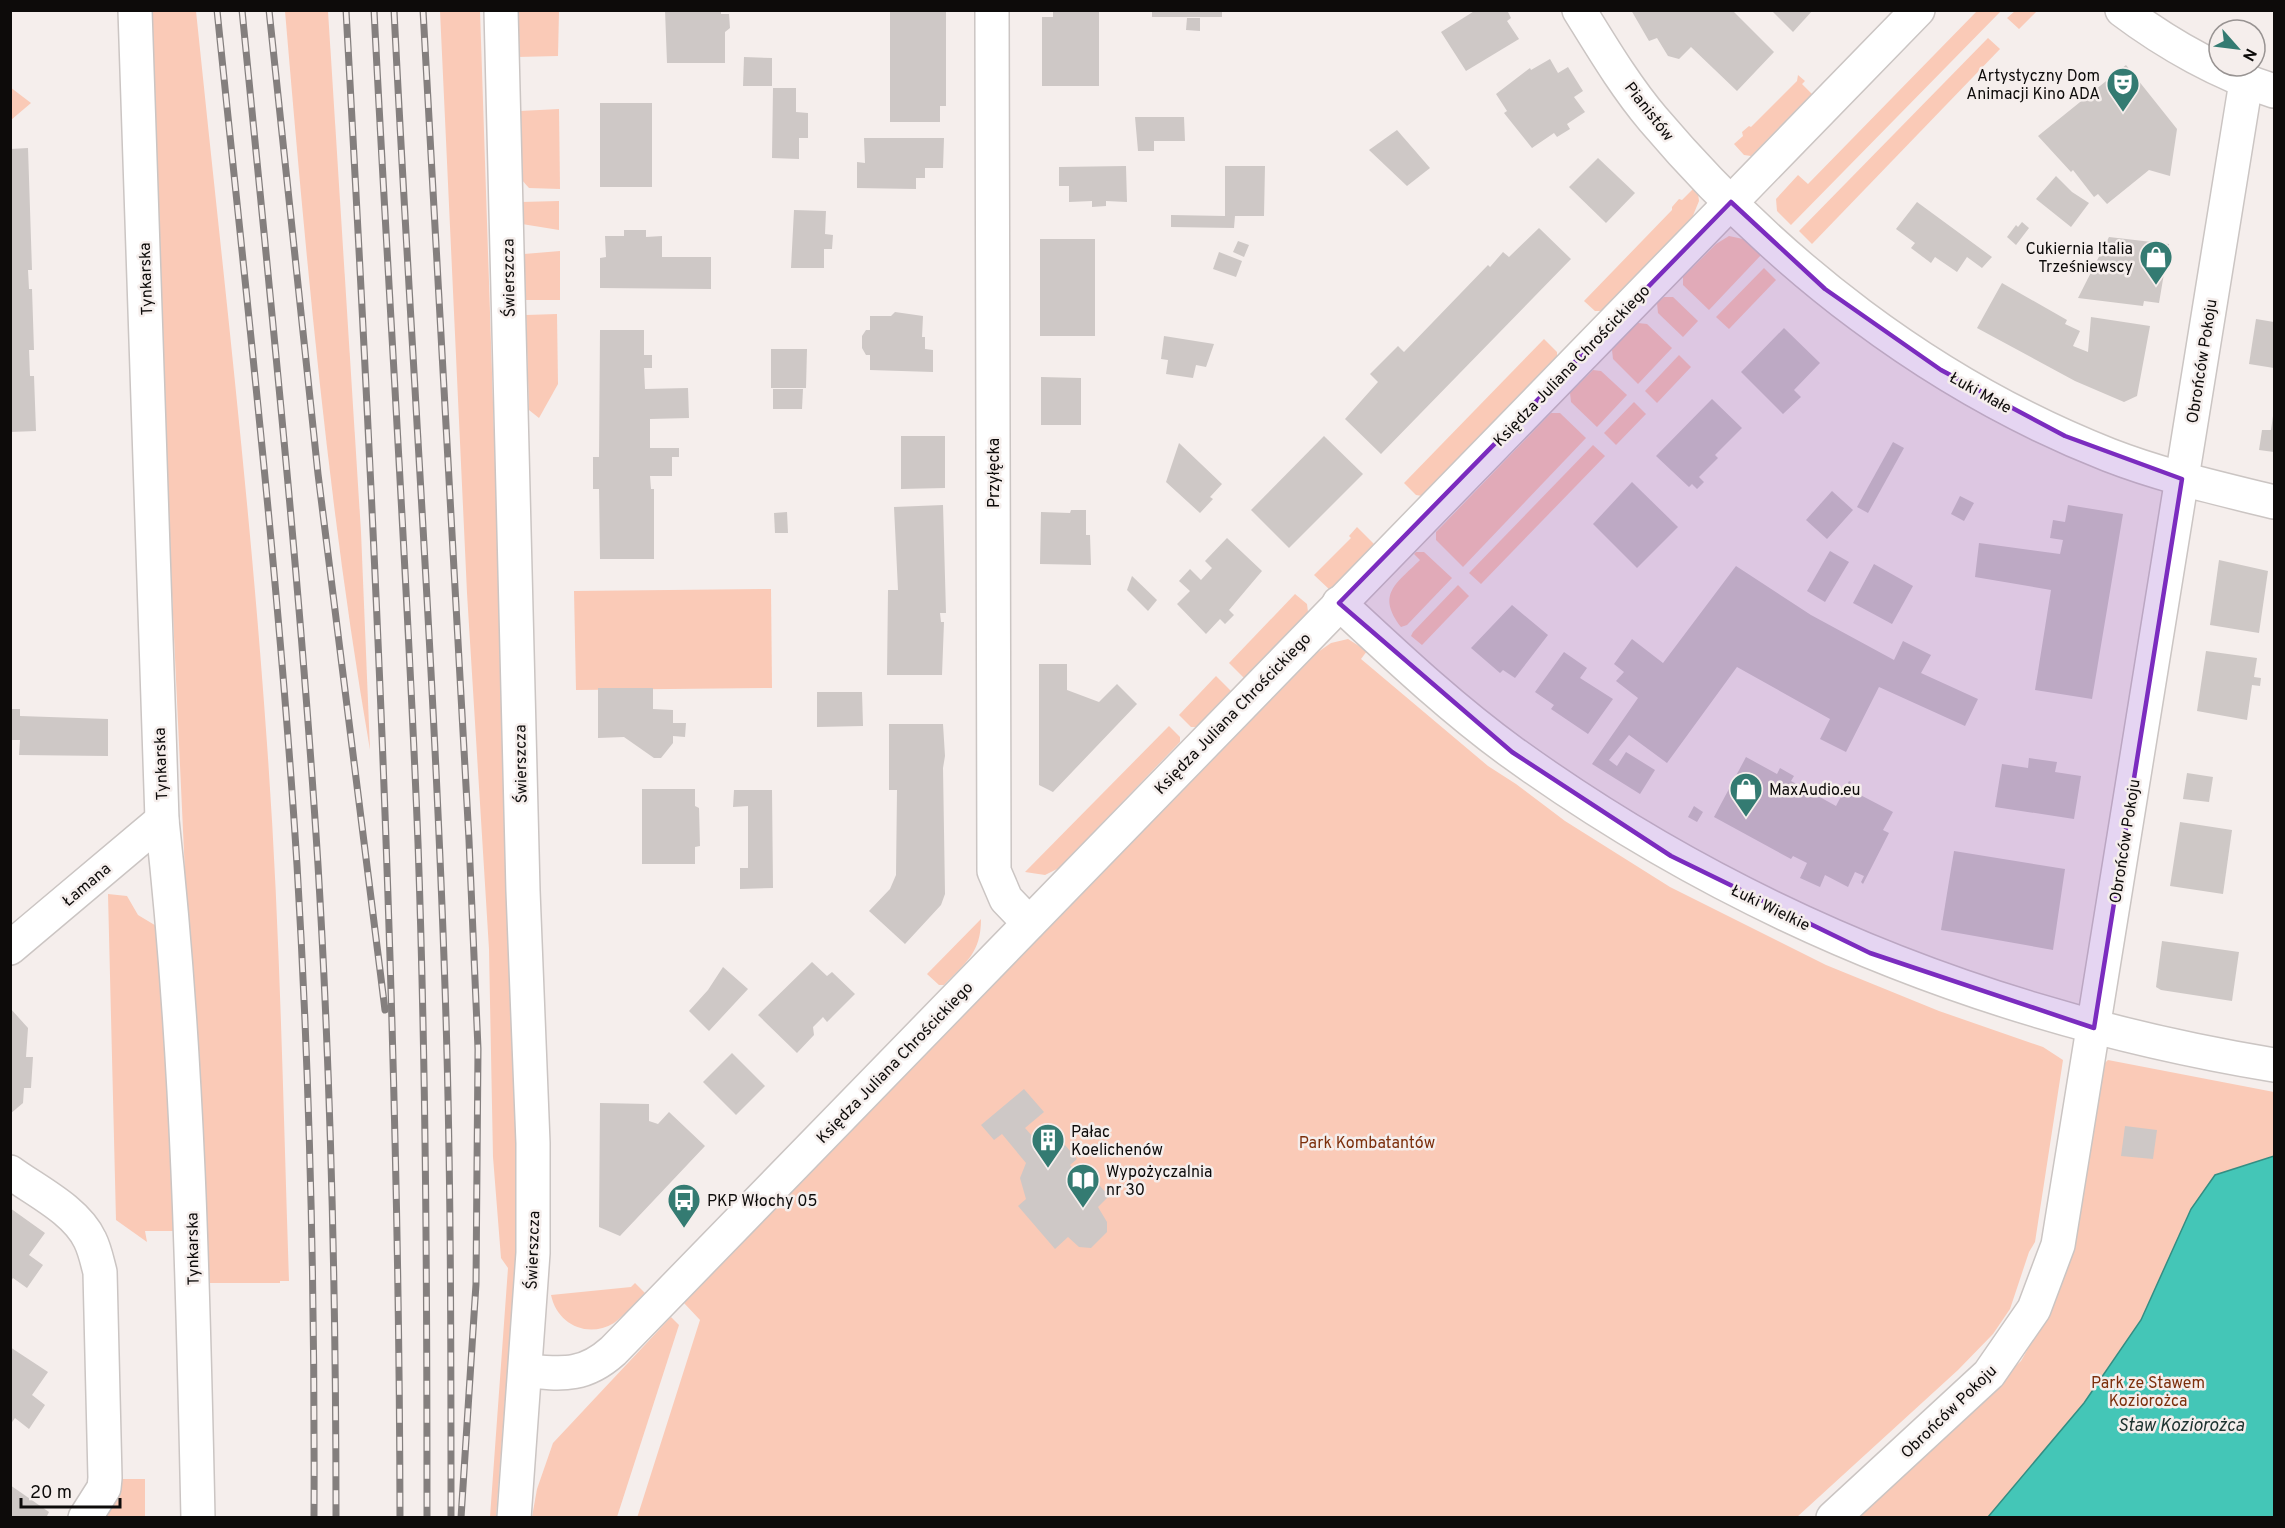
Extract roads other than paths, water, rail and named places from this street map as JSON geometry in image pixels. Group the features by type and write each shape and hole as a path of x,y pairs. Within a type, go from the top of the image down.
{"street":[{"name":"Tynkarska","path":"135,10 162,820 176,943 191,1199 198,1518"},
{"name":"Świerszcza","path":"501,10 523,891 533,1143 533,1253 514,1518"},
{"name":"Przyłęcka","path":"992,10 994,871 1006,899 1029,923"},
{"name":"Pianistów","path":"1579,10 1652,118 1731,202"},
{"name":"Księdza Juliana Chrościckiego","path":"526,1371 571,1373 592,1368 602,1361 1918,10"},
{"path":"2122,10 2157,34 2260,86"},
{"name":"Obrońców Pokoju","path":"1833,1518 1989,1374 2034,1310 2058,1245 2182,479 2260,86"},
{"name":"Łuki Małe","path":"1731,202 1766,237 1825,289 1941,370 2065,436 2109,454 2182,479 2274,502"},
{"name":"Łuki Wielkie","path":"1339,603 1407,666 1512,752 1671,856 1748,897 1920,973 2094,1028 2196,1051 2274,1065"},
{"name":"Łamana","path":"10,948 162,820"},
{"path":"10,1172 68,1213 82,1228 90,1239 100,1272 105,1479 104,1488 85,1518"}],"water":[{"name":"Staw Koziorożca","path":"2274,1156 2274,1517 1988,1517 2084,1403 2141,1320 2191,1209 2215,1175"}],"railway":[{"path":"217,10 271,544 297,865 311,1191 314,1518"},
{"path":"242,10 293,544 318,865 332,1191 336,1518"},
{"path":"269,10 318,474 385,1010"},
{"path":"346,10 375,576 390,952 399,1329 400,1518"},
{"path":"374,10 418,843 426,1180 427,1518"},
{"path":"394,10 435,743 445,987 450,1186 451,1518"},
{"path":"423,10 469,840 478,1049 476,1284 461,1518"}],"place":[{"name":"Artystyczny Dom Animacji Kino ADA","path":"2123,113"},
{"name":"Cukiernia Italia Trześniewscy","path":"2156,286"},
{"name":"MaxAudio.eu","path":"1746,818"},
{"name":"Pałac Koelichenów","path":"1048,1169"},
{"name":"Wypożyczalnia nr 30","path":"1083,1209"},
{"name":"PKP Włochy 05","path":"684,1229"}],"park label":[{"name":"Park Kombatantów","path":"1367,1142"},
{"name":"Park ze Stawem Koziorożca","path":"2148,1391"}]}
